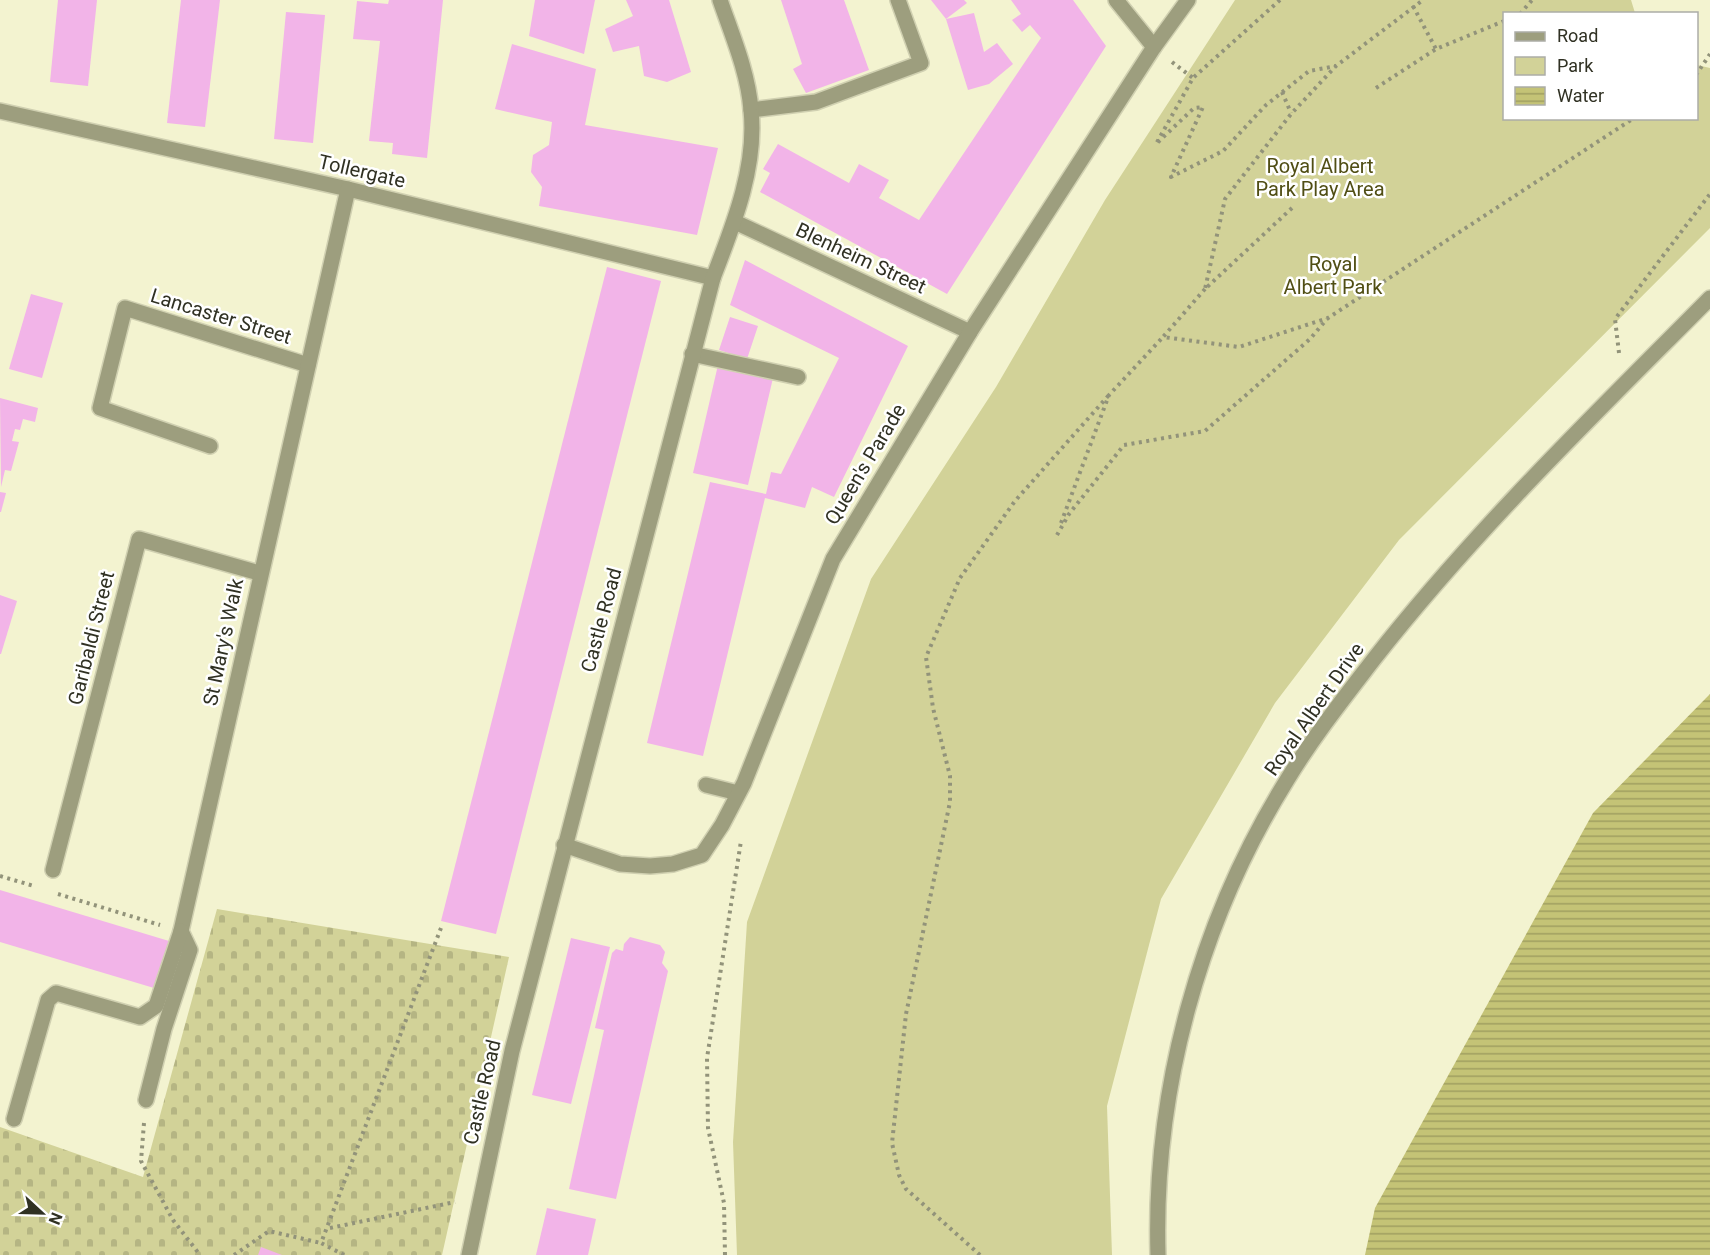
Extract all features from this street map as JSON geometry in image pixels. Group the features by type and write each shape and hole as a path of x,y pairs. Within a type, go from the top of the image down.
{"street":[{"name":"Castle Road","path":"469,1255 512,1051 564,845 692,354 713,278 735,222 751,149 751,110 742,64 720,0"},
{"path":"751,110 816,102 921,63 898,0"},
{"path":"1116,0 1154,47"},
{"name":"Queen's Parade","path":"564,845 620,864 650,866 673,864 702,855 722,825 738,793 833,559 970,332 1154,47 1188,0"},
{"name":"Tollergate","path":"0,111 348,189 713,278"},
{"name":"St Mary's Walk","path":"146,1100 164,1029 190,950 181,931 259,573 348,189"},
{"name":"Blenheim Street","path":"735,222 970,332"},
{"name":"Royal Albert Drive","path":"1158,1254 1167,1101 1189,1003 1210,942 1244,860 1286,780 1338,705 1409,614 1484,527 1710,298"},
{"name":"Lancaster Street","path":"210,446 100,408 125,308 308,365"},
{"path":"692,354 798,377"},
{"name":"Garibaldi Street","path":"53,870 139,539 259,573"},
{"path":"706,785 738,793"},
{"path":"14,1119 48,1000 56,993 140,1017 156,1006 181,931"}],"path":[{"path":"1280,0 1193,78 1156,144 1194,108 1203,107 1170,177 1222,151 1282,92 1309,72 1336,66"},
{"path":"1205,289 1225,199 1291,114 1336,66 1423,0"},
{"path":"1522,12 1532,0"},
{"path":"1413,6 1436,49"},
{"path":"1376,88 1436,49 1503,21"},
{"path":"1698,72 1710,54"},
{"path":"1282,92 1291,114"},
{"path":"1162,337 1239,347 1328,318 1631,120"},
{"path":"1623,386 1615,319 1710,194"},
{"path":"980,1255 906,1189 899,1175 892,1143 906,1014 950,802 950,776 933,708 926,657 960,578 1015,501 1205,289 1292,208"},
{"path":"1109,395 1057,535 1069,514 1124,445 1204,431 1310,339 1328,318"},
{"path":"722,825 742,842 707,1058 708,1128 724,1203 725,1255"},
{"path":"0,876 40,888"},
{"path":"50,891 181,931"},
{"path":"321,1243 329,1228 441,928"},
{"path":"146,1100 141,1161 173,1220 200,1255"},
{"path":"329,1228 481,1197"},
{"path":"234,1255 269,1231 321,1243 344,1255"}],"green space":[{"name":"Royal Albert Park","path":"1235,0 1631,0 1635,12 1503,12 1503,120 1698,120 1698,65 1710,68 1710,228 1399,540 1275,703 1161,899 1107,1106 1112,1255 737,1255 733,1142 747,922 871,579 996,387 1105,200"},
{"path":"217,909 509,957 442,1255 0,1255 0,1127 143,1177"}],"water":[{"path":"1710,694 1710,1255 1365,1255 1375,1208 1593,813"}],"building":[{"path":"58,0 97,0 88,86 50,82"},
{"path":"181,0 220,0 205,127 167,123"},
{"path":"389,0 443,0 427,158 392,154 393,143 369,141 380,41 353,39 357,1 388,4"},
{"path":"535,0 595,0 584,54 529,36"},
{"path":"626,0 669,0 691,72 667,82 644,76 639,46 613,52 605,29 633,16"},
{"path":"781,0 844,0 869,70 806,93 793,69 802,64"},
{"path":"931,0 964,0 967,3 946,19"},
{"path":"1011,0 1073,0 1106,46 947,294 760,192 770,173 763,169 778,144 849,183 859,164 889,180 879,198 919,220 1041,38 1030,25 1022,32 1012,20 1021,14"},
{"path":"286,12 325,15 313,143 274,139"},
{"path":"974,13 984,52 997,43 1013,64 989,84 968,90 946,19"},
{"path":"512,44 596,69 585,125 718,148 697,235 539,206 542,187 531,172 533,155 549,145 552,122 495,109"},
{"path":"745,260 908,346 834,497 812,487 805,508 765,498 703,756 647,743 710,482 766,494 771,472 781,474 839,358 730,305"},
{"path":"607,267 661,281 496,934 441,921"},
{"path":"31,294 63,303 42,378 9,369"},
{"path":"730,317 758,326 747,359 719,350"},
{"path":"718,365 773,378 748,485 693,473"},
{"path":"0,398 38,408 35,422 23,419 20,430 15,429 12,441 19,442 11,471 5,470 1,487"},
{"path":"0,492 6,493 1,512 0,512"},
{"path":"0,595 17,601 1,654 0,654"},
{"path":"0,890 169,941 154,988 0,942"},
{"path":"630,937 660,945 665,952 662,963 668,971 616,1199 569,1189 604,1030 595,1028 612,953 616,949 623,951 624,944"},
{"path":"571,938 610,947 571,1104 532,1095"},
{"path":"547,1208 596,1219 588,1255 536,1255"},
{"path":"261,1247 282,1255 258,1255"}],"park label":[{"name":"Royal Albert Park Play Area","path":"1320,178"}]}
